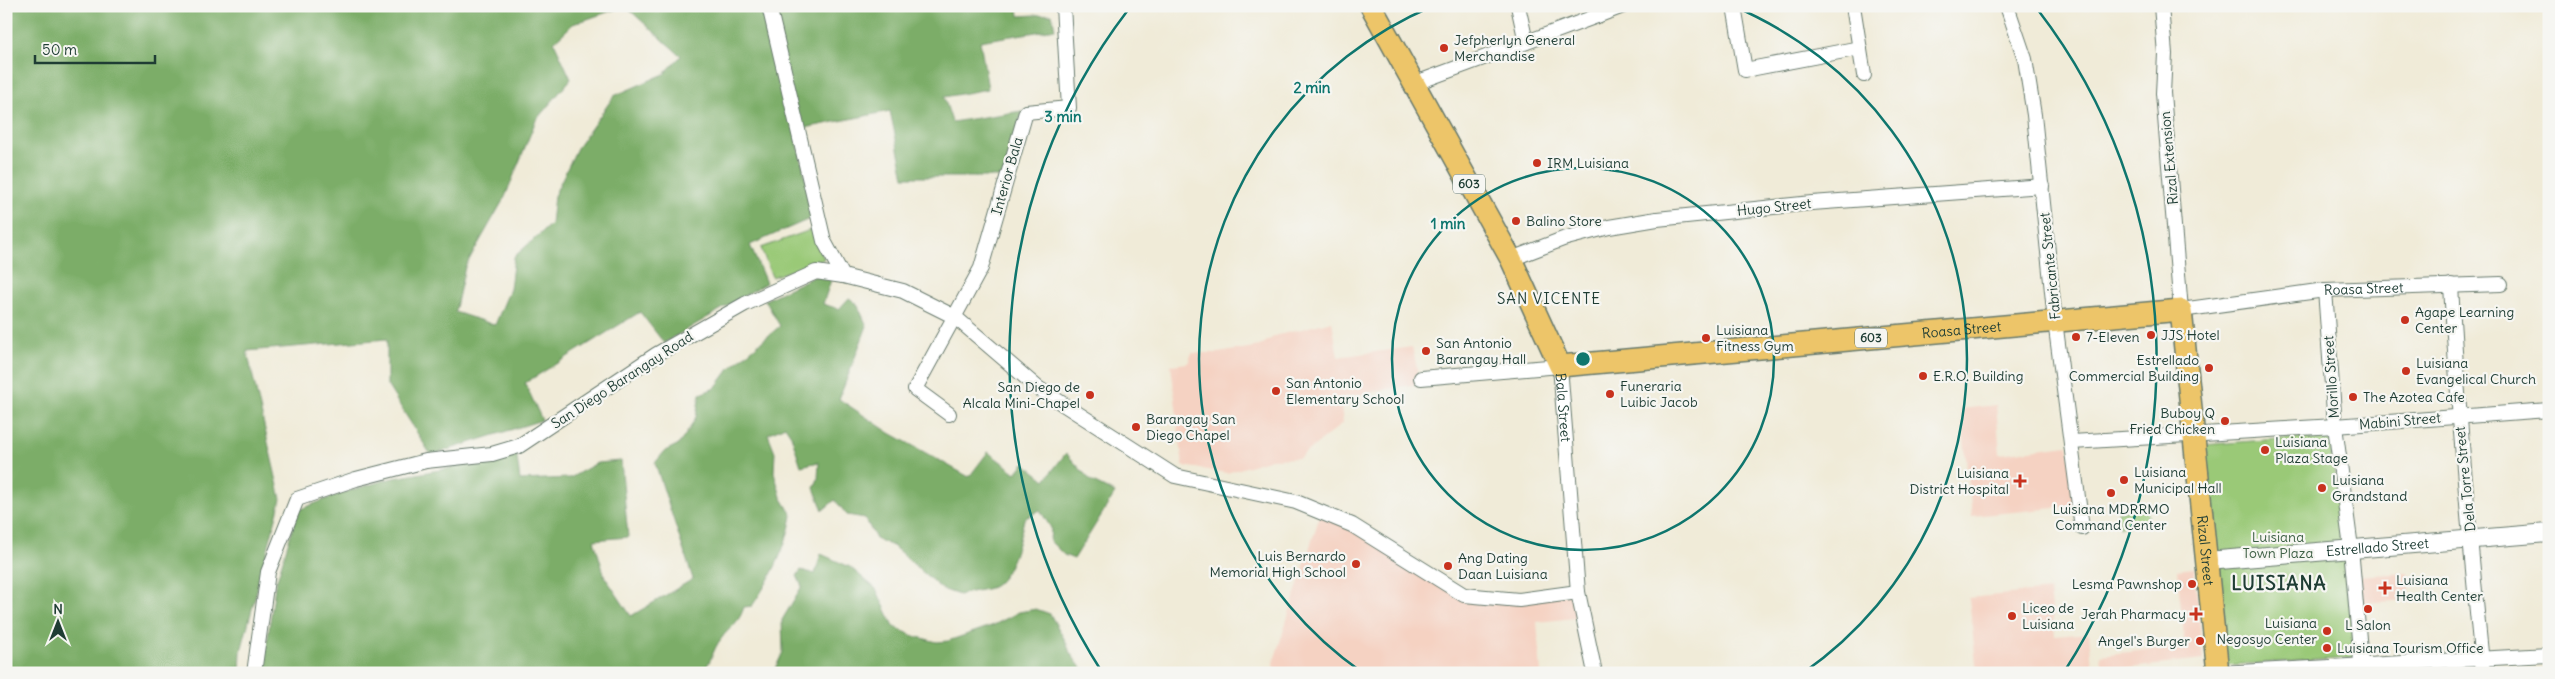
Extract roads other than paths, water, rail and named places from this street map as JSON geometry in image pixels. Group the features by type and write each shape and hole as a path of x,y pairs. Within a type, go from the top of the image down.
{"main road":[{"name":"Bala Street","path":"1371,6 1511,259 1560,366"},
{"name":"Roasa Street","path":"1560,366 2181,310"},
{"name":"Rizal Street","path":"2181,310 2192,434 2219,673"}],"street":[{"path":"769,6 824,242 843,276"},
{"name":"Interior Bala","path":"955,317 982,268 1026,112 1069,108 1063,6"},
{"path":"1518,6 1526,42"},
{"path":"1413,84 1526,42 1597,11 1623,6"},
{"path":"1734,6 1745,70 1860,48"},
{"path":"1853,6 1864,76"},
{"name":"Fabricante Street","path":"2008,6 2025,59 2034,115 2055,321 2082,528"},
{"name":"Rizal Extension","path":"2161,6 2165,54 2162,93 2181,310"},
{"name":"Hugo Street","path":"1511,259 1572,236 1608,227 1657,220 1812,203 2042,186"},
{"name":"San Diego Barangay Road","path":"254,673 268,572 297,498 356,479 426,462 492,454 519,446 657,354 745,304 816,272 843,276 903,291 955,317 1038,388 1175,476 1296,502 1344,521 1464,595 1519,600 1578,592"},
{"name":"Roasa Street","path":"2181,310 2325,290 2501,284"},
{"name":"Dela Torre Street","path":"2451,285 2458,416 2472,537 2482,666"},
{"name":"Morillo Street","path":"2325,290 2335,426 2351,548 2362,668"},
{"path":"949,414 914,389 955,317"},
{"name":"Roasa Street","path":"1421,378 1560,366"},
{"name":"Bala Street","path":"1560,366 1578,592 1594,673"},
{"name":"Mabini Street","path":"2072,442 2335,426 2549,410"},
{"name":"Estrellado Street","path":"2207,561 2472,537 2549,532"},
{"path":"2219,673 2482,666 2549,655"}],"place":[{"name":"Jefpherlyn General Merchandise","path":"1444,48"},
{"name":"IRM Luisiana","path":"1537,163"},
{"name":"Balino Store","path":"1516,221"},
{"name":"Agape Learning Center","path":"2405,320"},
{"name":"JJS Hotel","path":"2151,335"},
{"name":"7-Eleven","path":"2076,337"},
{"name":"Luisiana Fitness Gym","path":"1706,338"},
{"name":"San Antonio Barangay Hall","path":"1426,351"},
{"name":"Estrellado Commercial Building","path":"2209,368"},
{"name":"Luisiana Evangelical Church","path":"2406,371"},
{"name":"E.R.O. Building","path":"1923,376"},
{"name":"San Antonio Elementary School","path":"1276,391"},
{"name":"Funeraria Luibic Jacob","path":"1610,394"},
{"name":"San Diego de Alcala Mini-Chapel","path":"1090,395"},
{"name":"The Azotea Cafe","path":"2353,397"},
{"name":"Buboy Q Fried Chicken","path":"2225,421"},
{"name":"Barangay San Diego Chapel","path":"1136,427"},
{"name":"Luisiana Plaza Stage","path":"2265,450"},
{"name":"Luisiana Municipal Hall","path":"2124,480"},
{"name":"Luisiana District Hospital","path":"2020,481"},
{"name":"Luisiana Grandstand","path":"2322,488"},
{"name":"Luisiana MDRRMO Command Center","path":"2111,493"},
{"name":"Luis Bernardo Memorial High School","path":"1356,564"},
{"name":"Ang Dating Daan Luisiana","path":"1448,566"},
{"name":"Lesma Pawnshop","path":"2192,584"},
{"name":"Luisiana Health Center","path":"2385,588"},
{"name":"L Salon","path":"2368,609"},
{"name":"Jerah Pharmacy","path":"2196,614"},
{"name":"Liceo de Luisiana","path":"2012,616"},
{"name":"Luisiana Negosyo Center","path":"2327,631"},
{"name":"Angel's Burger","path":"2200,641"},
{"name":"Luisiana Tourism Office","path":"2327,648"}],"district":[{"name":"SAN VICENTE","path":"1549,299"},
{"name":"LUISIANA","path":"2279,583"}],"park label":[{"name":"Luisiana Town Plaza","path":"2278,546"}]}
